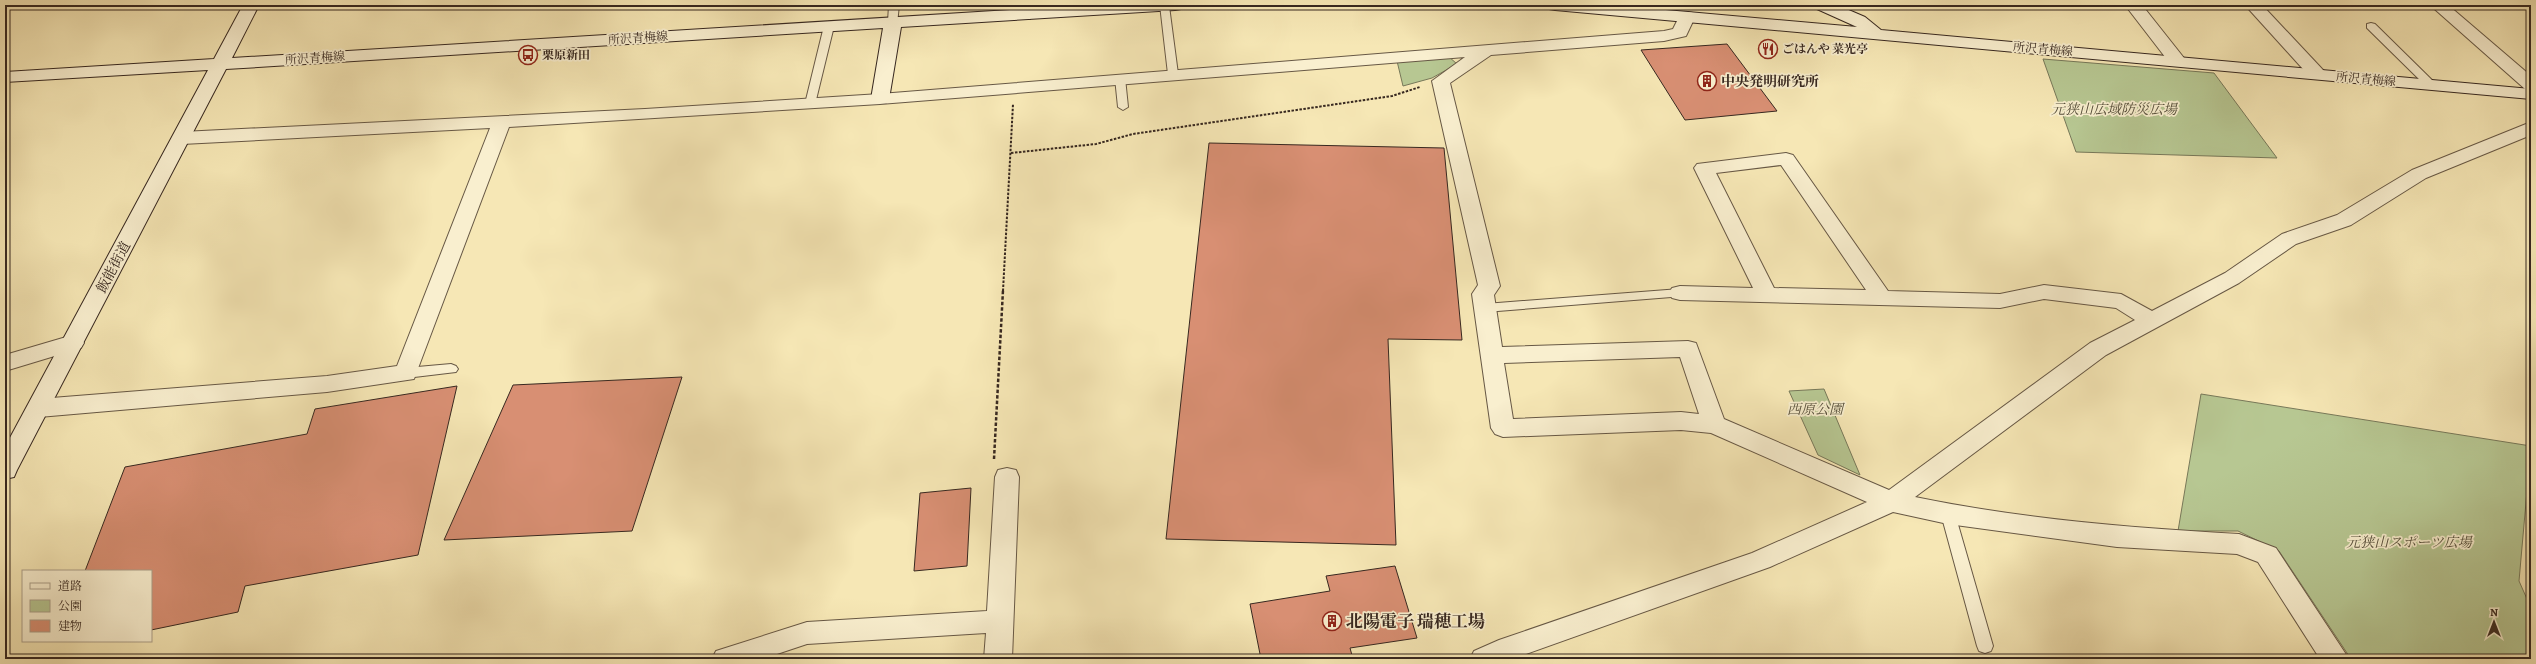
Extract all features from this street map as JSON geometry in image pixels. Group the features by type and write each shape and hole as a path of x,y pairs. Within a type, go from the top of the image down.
{"street":[{"name":"飯能街道","path":"5,470 182,138 251,5"},
{"name":"所沢青梅線","path":"5,77 893,22 1023,10 1170,5"},
{"name":"所沢青梅線","path":"1557,5 2531,94"},
{"path":"1823,5 1859,21 1876,34"},
{"path":"2133,5 2178,62"},
{"path":"2253,5 2318,75"},
{"path":"2438,5 2531,85"},
{"path":"182,138 810,104 1120,78 1664,36 1680,32 1687,17"},
{"path":"880,99 893,22"},
{"path":"1487,49 1441,81 1489,286 1484,294 1503,428 1681,421 1714,425 1891,502 1948,514 2117,537 2239,544 2267,555 2335,659"},
{"path":"39,408 327,384 406,373 502,121"},
{"path":"1484,659 1509,648 1761,560 1891,502 2098,349 2232,278 2289,239 2344,220 2419,174 2531,128"},
{"path":"1767,296 1704,168 1786,159 1882,298"},
{"path":"1680,293 2000,301 2044,292 2121,302 2151,320"},
{"path":"5,363 73,342"},
{"path":"1492,355 1688,349 1714,425"},
{"path":"998,659 1001,621 1000,470"},
{"path":"726,659 807,633 1001,621"}],"lane":[{"path":"893,22 894,5"},
{"path":"1170,5 1173,74"},
{"path":"810,104 829,26"},
{"path":"2371,26 2431,85"},
{"path":"1120,78 1123,107"},
{"path":"1486,308 1680,293"},
{"path":"406,373 451,369"},
{"path":"1948,514 1985,646"}],"path":[{"path":"1011,153 1096,144 1133,134 1392,96 1441,81"},
{"path":"1000,470 1014,88"}],"green space":[{"path":"1448,56 1457,64 1432,78 1403,86 1397,61"},
{"name":"元狭山広域防災広場","path":"2043,59 2214,73 2277,158 2076,152"},
{"name":"西原公園","path":"1824,389 1860,475 1818,455 1789,391"},
{"name":"元狭山スポーツ広場","path":"2201,394 2531,446 2519,581 2531,608 2531,659 2351,659 2279,551 2238,531 2178,531"}],"building":[{"name":"中央発明研究所","path":"1727,44 1777,111 1685,120 1641,50"},
{"path":"1209,143 1444,148 1462,340 1388,339 1396,545 1166,539"},
{"path":"682,377 632,531 444,540 513,385"},
{"path":"457,386 418,555 245,586 238,612 152,630 152,570 85,570 125,467 307,434 315,409"},
{"path":"971,488 967,566 914,571 920,493"},
{"name":"北陽電子 瑞穂工場","path":"1395,566 1417,638 1350,648 1353,659 1261,659 1250,604 1330,591 1326,576"}],"place":[{"name":"ごはんや 菜光亭","path":"1768,49"},
{"name":"栗原新田","path":"528,55"},
{"name":"中央発明研究所","path":"1707,81"},
{"name":"北陽電子 瑞穂工場","path":"1332,621"}]}
